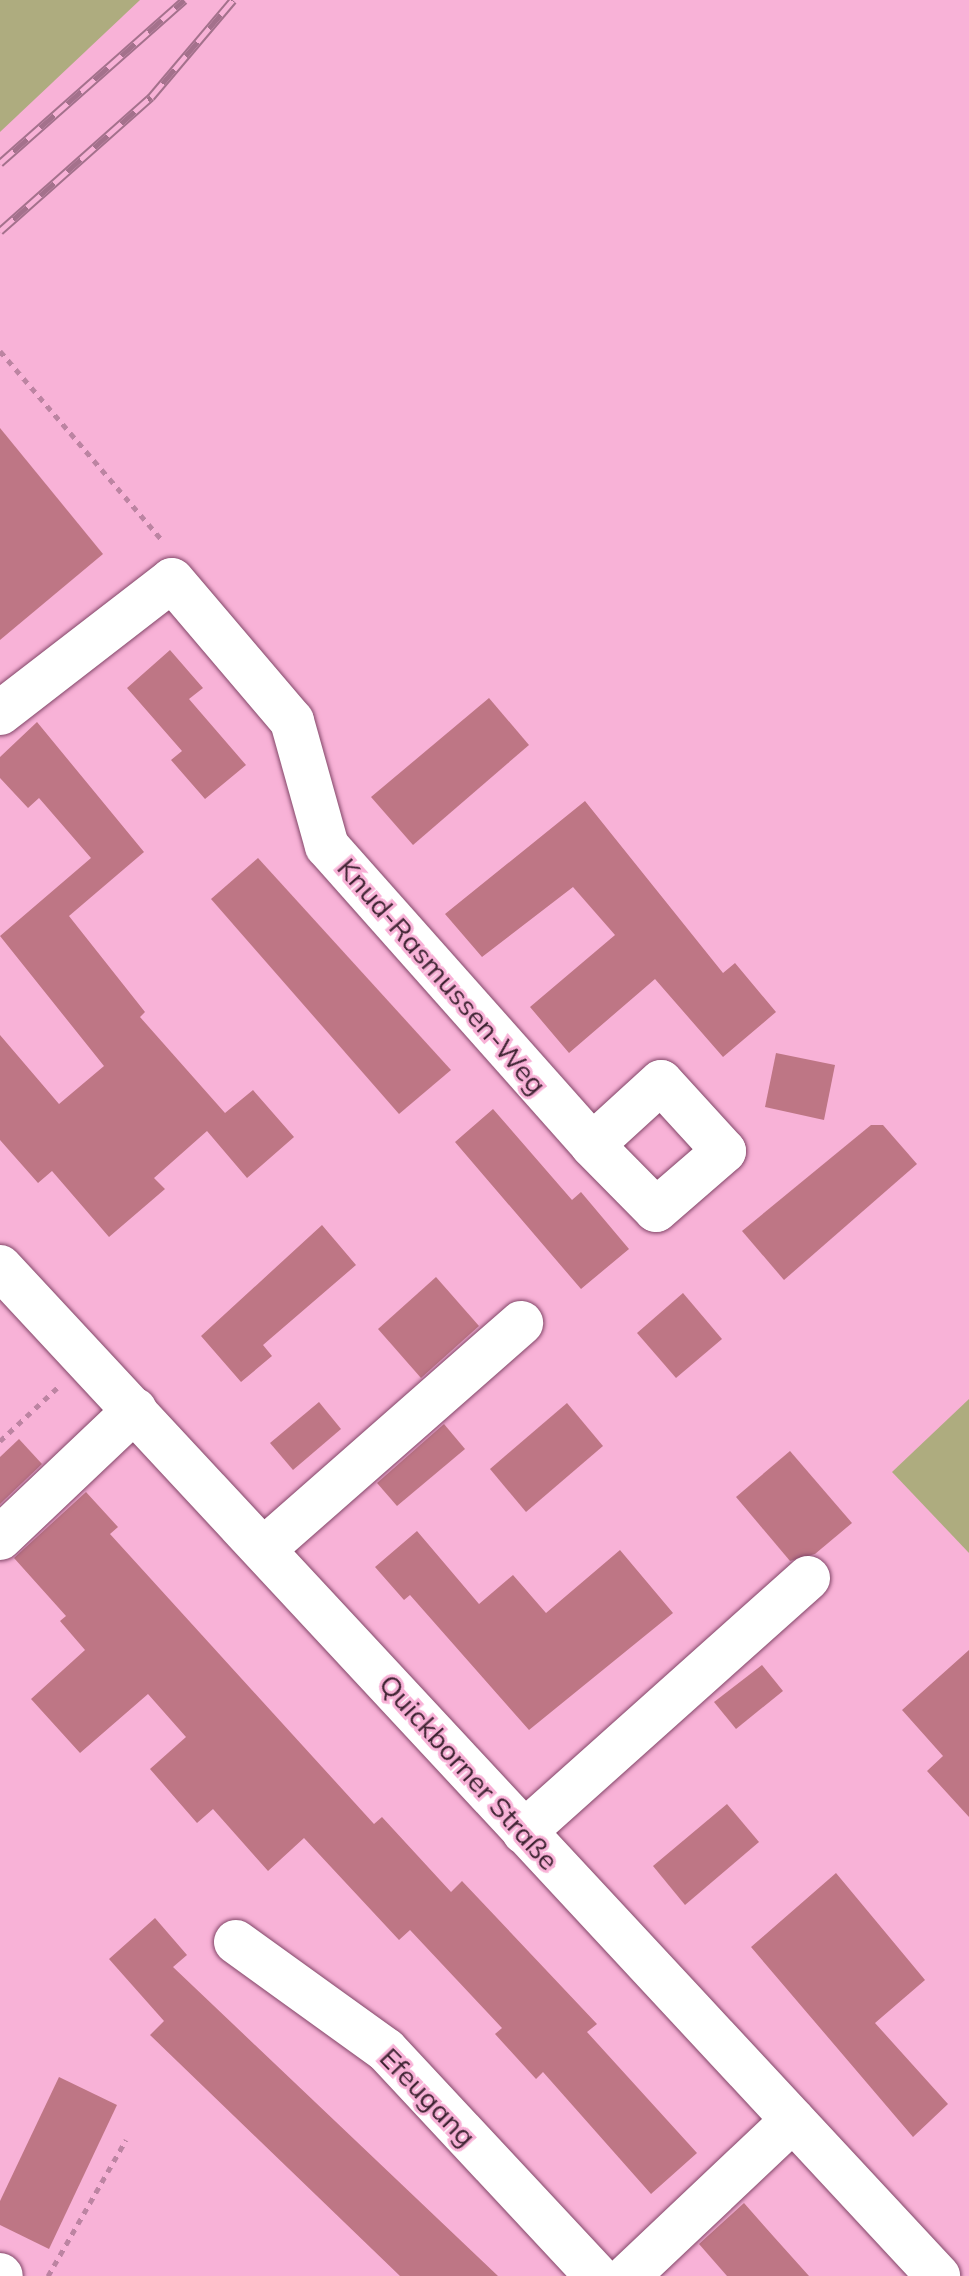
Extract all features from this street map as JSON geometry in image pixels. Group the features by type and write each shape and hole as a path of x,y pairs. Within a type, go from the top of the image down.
{"street":[{"name":"Knud-Rasmussen-Weg","path":"0,713 172,580 292,721 327,846 592,1145"},
{"name":"Quickborner Straße","path":"0,1267 265,1548 524,1832 938,2276"},
{"path":"265,1548 521,1323"},
{"path":"0,1538 135,1410"},
{"path":"524,1832 808,1578"},
{"name":"Efeugang","path":"236,1942 386,2050 597,2276"},
{"path":"628,2276 793,2120"}],"path":[{"path":"0,351 167,545"},
{"path":"0,1441 87,1360"},
{"path":"48,2276 126,2140"}],"shaded area":[{"path":"0,0 140,0 0,132"},
{"path":"969,1399 969,1553 892,1472"}],"building":[{"path":"0,428 103,554 0,640"},
{"path":"170,650 203,688 189,699 246,765 205,799 171,760 182,751 127,688"},
{"path":"489,698 529,745 413,845 371,797"},
{"path":"37,722 144,852 69,916 145,1012 140,1017 225,1113 253,1090 294,1137 247,1178 207,1131 154,1178 165,1189 109,1237 52,1171 38,1183 0,1140 0,1035 59,1104 104,1066 0,936 91,858 39,798 28,808 0,778 0,757"},
{"path":"585,801 723,973 735,963 776,1012 723,1057 655,979 569,1053 530,1007 615,935 573,887 482,957 445,914"},
{"path":"258,858 451,1070 399,1114 211,899"},
{"path":"776,1053 835,1065 824,1120 765,1107"},
{"path":"493,1109 572,1200 581,1192 629,1249 581,1289 455,1142"},
{"path":"871,1125 883,1125 917,1164 784,1280 742,1231"},
{"path":"322,1225 356,1265 263,1345 272,1356 241,1382 201,1336"},
{"path":"436,1277 479,1326 421,1378 378,1329"},
{"path":"683,1293 722,1339 676,1378 637,1333"},
{"path":"319,1402 341,1429 293,1470 270,1443"},
{"path":"567,1403 603,1446 526,1512 490,1469"},
{"path":"444,1424 465,1449 397,1506 377,1483"},
{"path":"19,1439 42,1464 0,1504 0,1457"},
{"path":"790,1451 852,1523 815,1554 790,1561 736,1497"},
{"path":"86,1492 118,1527 110,1534 374,1824 382,1817 451,1892 462,1881 597,2024 587,2032 697,2153 651,2194 543,2072 536,2079 495,2034 502,2028 410,1930 399,1940 304,1838 268,1871 213,1809 197,1823 150,1769 186,1737 148,1694 80,1753 31,1699 85,1650 60,1621 66,1616 14,1558"},
{"path":"417,1531 479,1604 513,1575 546,1613 620,1550 673,1613 529,1730 410,1595 404,1600 375,1567"},
{"path":"969,1650 969,1817 927,1771 943,1756 902,1710"},
{"path":"762,1665 783,1691 736,1729 714,1702"},
{"path":"727,1804 759,1842 685,1905 653,1866"},
{"path":"836,1873 925,1980 875,2023 948,2104 913,2137 751,1947"},
{"path":"155,1918 187,1955 173,1967 498,2276 400,2276 150,2035 164,2021 109,1959"},
{"path":"59,2077 117,2105 49,2249 0,2225 0,2201"},
{"path":"744,2203 809,2276 727,2276 699,2244"}],"railway":[{"path":"0,163 184,0"},
{"path":"0,231 151,97 233,0"}]}
